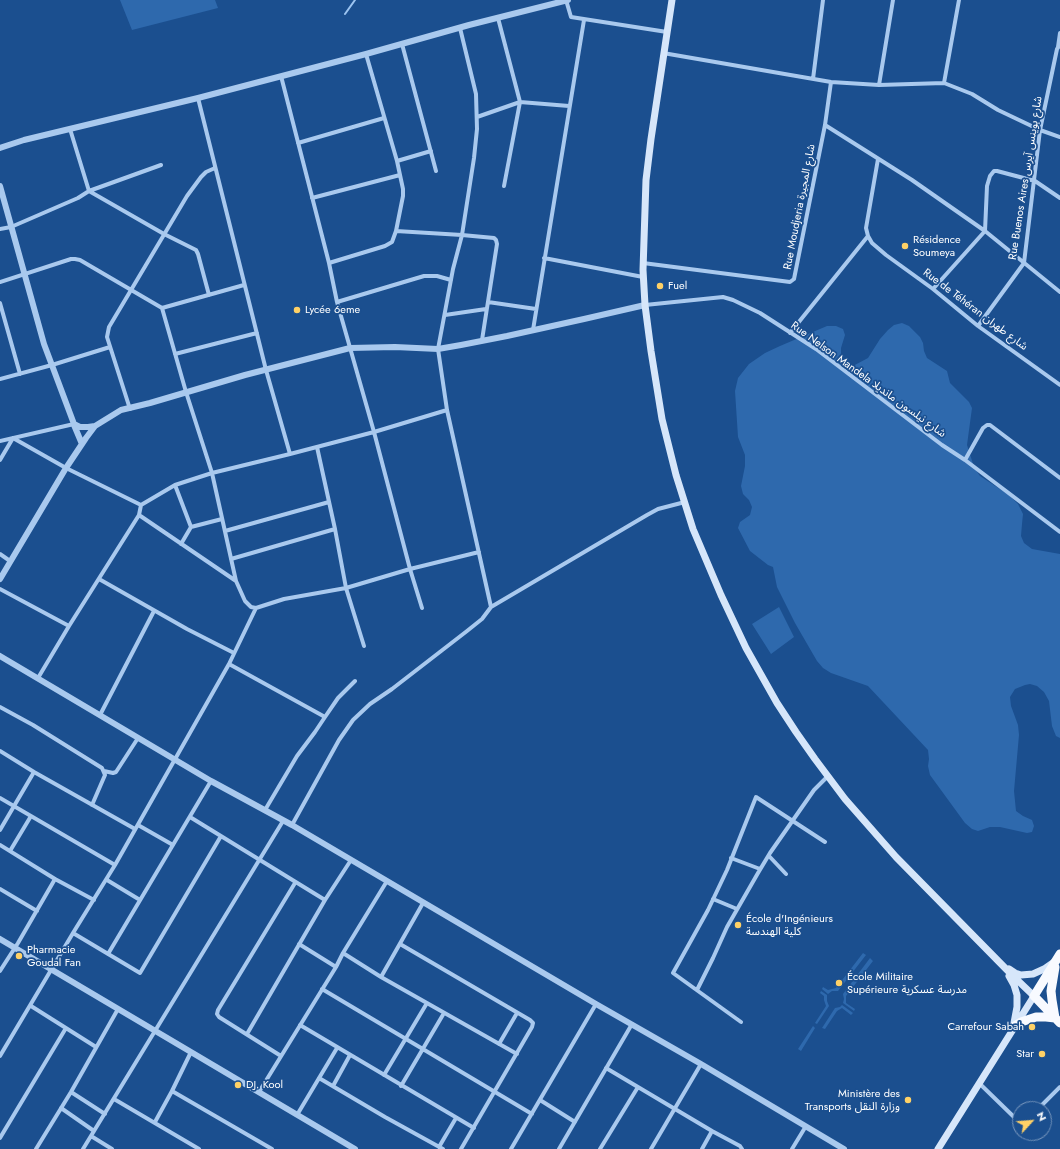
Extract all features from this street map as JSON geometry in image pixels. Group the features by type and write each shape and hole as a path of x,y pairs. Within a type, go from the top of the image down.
{"highway":[{"path":"1058,957 1034,996 1058,1021"},
{"path":"1058,957 1051,991 1058,1021"},
{"path":"1013,1028 1021,1022 1036,1017 1046,1017 1058,1021"}],"main road":[{"path":"672,0 663,53 646,180 643,263 645,305 662,419 676,475 693,528 718,589 746,648 777,703 828,776 860,816 896,857 1034,996 938,1149"},
{"path":"998,960 1015,973 1027,975 1039,972 1058,957"},
{"path":"998,960 1010,976 1016,989 1018,1001 1013,1028"}],"street":[{"path":"0,148 70,129 198,98 567,0 571,17 667,32"},
{"path":"813,79 823,0"},
{"path":"878,85 893,0"},
{"path":"944,83 959,0"},
{"path":"498,18 520,102 504,186"},
{"path":"533,330 584,20"},
{"path":"460,28 476,94 477,129 462,235 451,280 438,349 447,410 491,607"},
{"path":"1057,50 1060,33"},
{"path":"402,44 436,171"},
{"name":"Rue Buenos Aires شارع بوينس آيرس","path":"978,326 1024,263 1040,130 1057,50 1060,45"},
{"path":"663,53 831,82 878,85 944,83 972,94 998,110 1040,130 1060,137"},
{"path":"329,263 385,246 392,242 396,231 403,196 397,161 366,54"},
{"path":"281,76 329,263 337,302 422,608"},
{"name":"Rue Moudjeria شارع المجيرة","path":"643,263 790,282 792,281 797,268 825,125 831,82"},
{"path":"198,98 244,285 290,454"},
{"path":"476,117 520,102 570,106"},
{"path":"298,143 384,118"},
{"path":"825,125 912,180 985,231 1060,292"},
{"path":"70,129 89,192 196,250 209,295"},
{"path":"397,161 431,151"},
{"path":"790,333 868,236 866,228 878,158"},
{"path":"0,229 11,227 89,192 161,165"},
{"path":"130,409 107,337 109,327 187,196 206,172 215,168"},
{"path":"933,289 985,231 987,186 992,173 997,171 1035,181 1060,198"},
{"path":"312,198 400,175"},
{"path":"0,186 44,344 82,444"},
{"path":"396,231 462,235 494,238 496,240 497,244 482,340"},
{"name":"Rue de Téhéran شارع طهران","path":"868,236 872,243 886,255 933,289 978,326 1060,385"},
{"path":"544,258 644,277"},
{"path":"0,282 70,259 75,259 80,260 162,308 186,392 212,473 236,582 245,601 250,607 256,608 284,599 346,588 410,569 479,552"},
{"path":"337,302 424,276 437,276 451,280"},
{"path":"162,308 244,285"},
{"name":"Rue Nelson Mandela شارع نيلسون مانديلا","path":"645,305 724,297 760,313 816,350 1060,532"},
{"path":"488,302 536,309"},
{"path":"0,303 20,374"},
{"path":"0,441 74,424 80,427 88,428 95,426 121,410 130,409 186,392 350,348 395,347 438,349 584,320 645,305"},
{"path":"445,315 486,309"},
{"path":"175,354 257,333"},
{"path":"0,379 52,365 110,346"},
{"path":"38,678 139,515 141,505 175,485 212,473 374,432 447,410"},
{"path":"965,460 983,428 990,425 1060,478"},
{"path":"0,579 66,468 95,426"},
{"path":"0,460 13,438"},
{"path":"13,438 66,468 141,505"},
{"path":"317,447 346,588 364,646"},
{"path":"175,485 191,527"},
{"path":"225,531 329,502"},
{"path":"292,825 340,740 353,720 370,704 392,689 482,619 491,607 652,512 685,502"},
{"path":"139,515 236,582"},
{"path":"181,544 191,527 222,519"},
{"path":"231,559 335,529"},
{"path":"0,554 10,561"},
{"path":"99,579 154,611 234,653"},
{"path":"0,589 69,626"},
{"path":"0,1055 31,1006 73,933 107,880 229,664 256,608"},
{"path":"100,715 154,611"},
{"path":"0,656 138,738 292,825 844,1149"},
{"path":"229,664 325,717"},
{"path":"265,810 297,756 338,698 355,681"},
{"path":"0,707 33,725 102,768 104,771 113,773 116,772 138,738"},
{"path":"0,751 92,805 173,845"},
{"path":"92,805 105,776 104,771"},
{"path":"0,830 34,772"},
{"path":"697,990 714,958 727,927 760,869 814,790 828,776"},
{"path":"108,954 211,780"},
{"path":"741,1022 673,973 713,899 756,796 825,842"},
{"path":"0,798 115,865"},
{"path":"10,851 31,816"},
{"path":"190,817 295,883 325,900"},
{"path":"83,1149 283,821"},
{"path":"73,933 140,973 221,836"},
{"path":"0,845 55,879 94,900"},
{"path":"769,856 786,874"},
{"path":"731,858 760,869"},
{"path":"247,1034 325,900 351,860"},
{"path":"0,971 55,879"},
{"path":"107,880 140,900"},
{"path":"259,1092 387,881"},
{"path":"281,1056 219,1017 217,1014 295,883"},
{"path":"0,889 36,911"},
{"path":"713,899 737,909"},
{"path":"381,976 423,903"},
{"path":"0,939 355,1149"},
{"path":"299,944 336,967"},
{"path":"400,944 530,1020 533,1024 461,1149"},
{"path":"343,953 517,1054"},
{"path":"322,989 532,1114"},
{"path":"384,1075 427,1003"},
{"path":"511,1149 596,1004"},
{"path":"31,1006 96,1047"},
{"path":"36,1149 71,1092 118,1009"},
{"path":"401,1086 444,1013"},
{"path":"499,1044 517,1013"},
{"path":"559,1149 632,1024"},
{"path":"300,1025 474,1128"},
{"path":"0,1138 66,1028"},
{"path":"297,1115 337,1048"},
{"path":"155,1122 191,1052"},
{"path":"333,1086 350,1055"},
{"path":"651,1149 701,1064"},
{"path":"606,1068 740,1146 742,1149"},
{"path":"319,1078 441,1148 456,1118"},
{"path":"979,1083 1012,1115"},
{"path":"600,1149 638,1087"},
{"path":"1046,1101 1060,1087"},
{"path":"172,1091 272,1149"},
{"path":"71,1092 105,1114"},
{"path":"114,1099 199,1149"},
{"path":"540,1100 575,1122"},
{"path":"61,1108 94,1131"},
{"path":"792,1149 806,1126"},
{"path":"702,1149 712,1131"},
{"path":"91,1136 112,1149"}],"shaded area":[{"path":"120,0 215,0 218,8 132,30"},
{"path":"902,323 909,326 920,337 927,358 947,371 950,383 969,402 972,408 967,445 974,467 980,476 1009,495 1018,504 1023,514 1021,536 1024,543 1032,549 1060,554 1060,738 1056,736 1052,726 1049,701 1044,692 1037,686 1030,684 1015,689 1010,697 1011,706 1018,725 1019,735 1014,791 1016,811 1032,820 1034,826 1032,832 1027,833 1000,827 990,827 978,831 972,829 965,823 930,775 928,766 928,750 868,686 831,673 823,668 817,661 795,623 777,587 773,567 768,565 750,551 738,528 740,522 750,515 752,507 749,500 743,494 741,486 745,466 745,455 738,437 735,391 738,378 749,364 765,353 780,346 827,326 836,326 843,329 845,335 841,348 841,357 845,364 851,367 868,358 880,339 888,330 894,325"},
{"path":"779,607 794,637 771,654 752,624"},
{"path":"863,953 866,955 838,991 832,991 828,994 822,989 823,987 828,990 836,988"},
{"path":"870,958 873,961 846,996 846,1003 855,1009 854,1011 843,1003 843,994"},
{"path":"821,991 827,995 829,1006 817,1024 815,1023 826,1006 824,996 820,993"},
{"path":"842,1005 853,1013 851,1015 842,1008 837,1011 825,1029 822,1028 835,1008"},
{"path":"813,1026 815,1028 801,1051 798,1049"}],"waterway":[{"path":"345,14 355,0"}],"place":[{"name":"Résidence Soumeya","path":"905,246"},
{"name":"Fuel","path":"660,286"},
{"name":"Lycée 6eme","path":"297,310"},
{"name":"École d'Ingénieurs كلية الهندسة","path":"738,925"},
{"name":"Pharmacie Goudal Fan","path":"19,956"},
{"name":"École Militaire Supérieure مدرسة عسكرية","path":"839,983"},
{"name":"Carrefour Sabah","path":"1032,1027"},
{"name":"Star","path":"1042,1054"},
{"name":"DJ. Kool","path":"238,1085"},
{"name":"Ministère des Transports وزارة النقل","path":"908,1100"}]}
